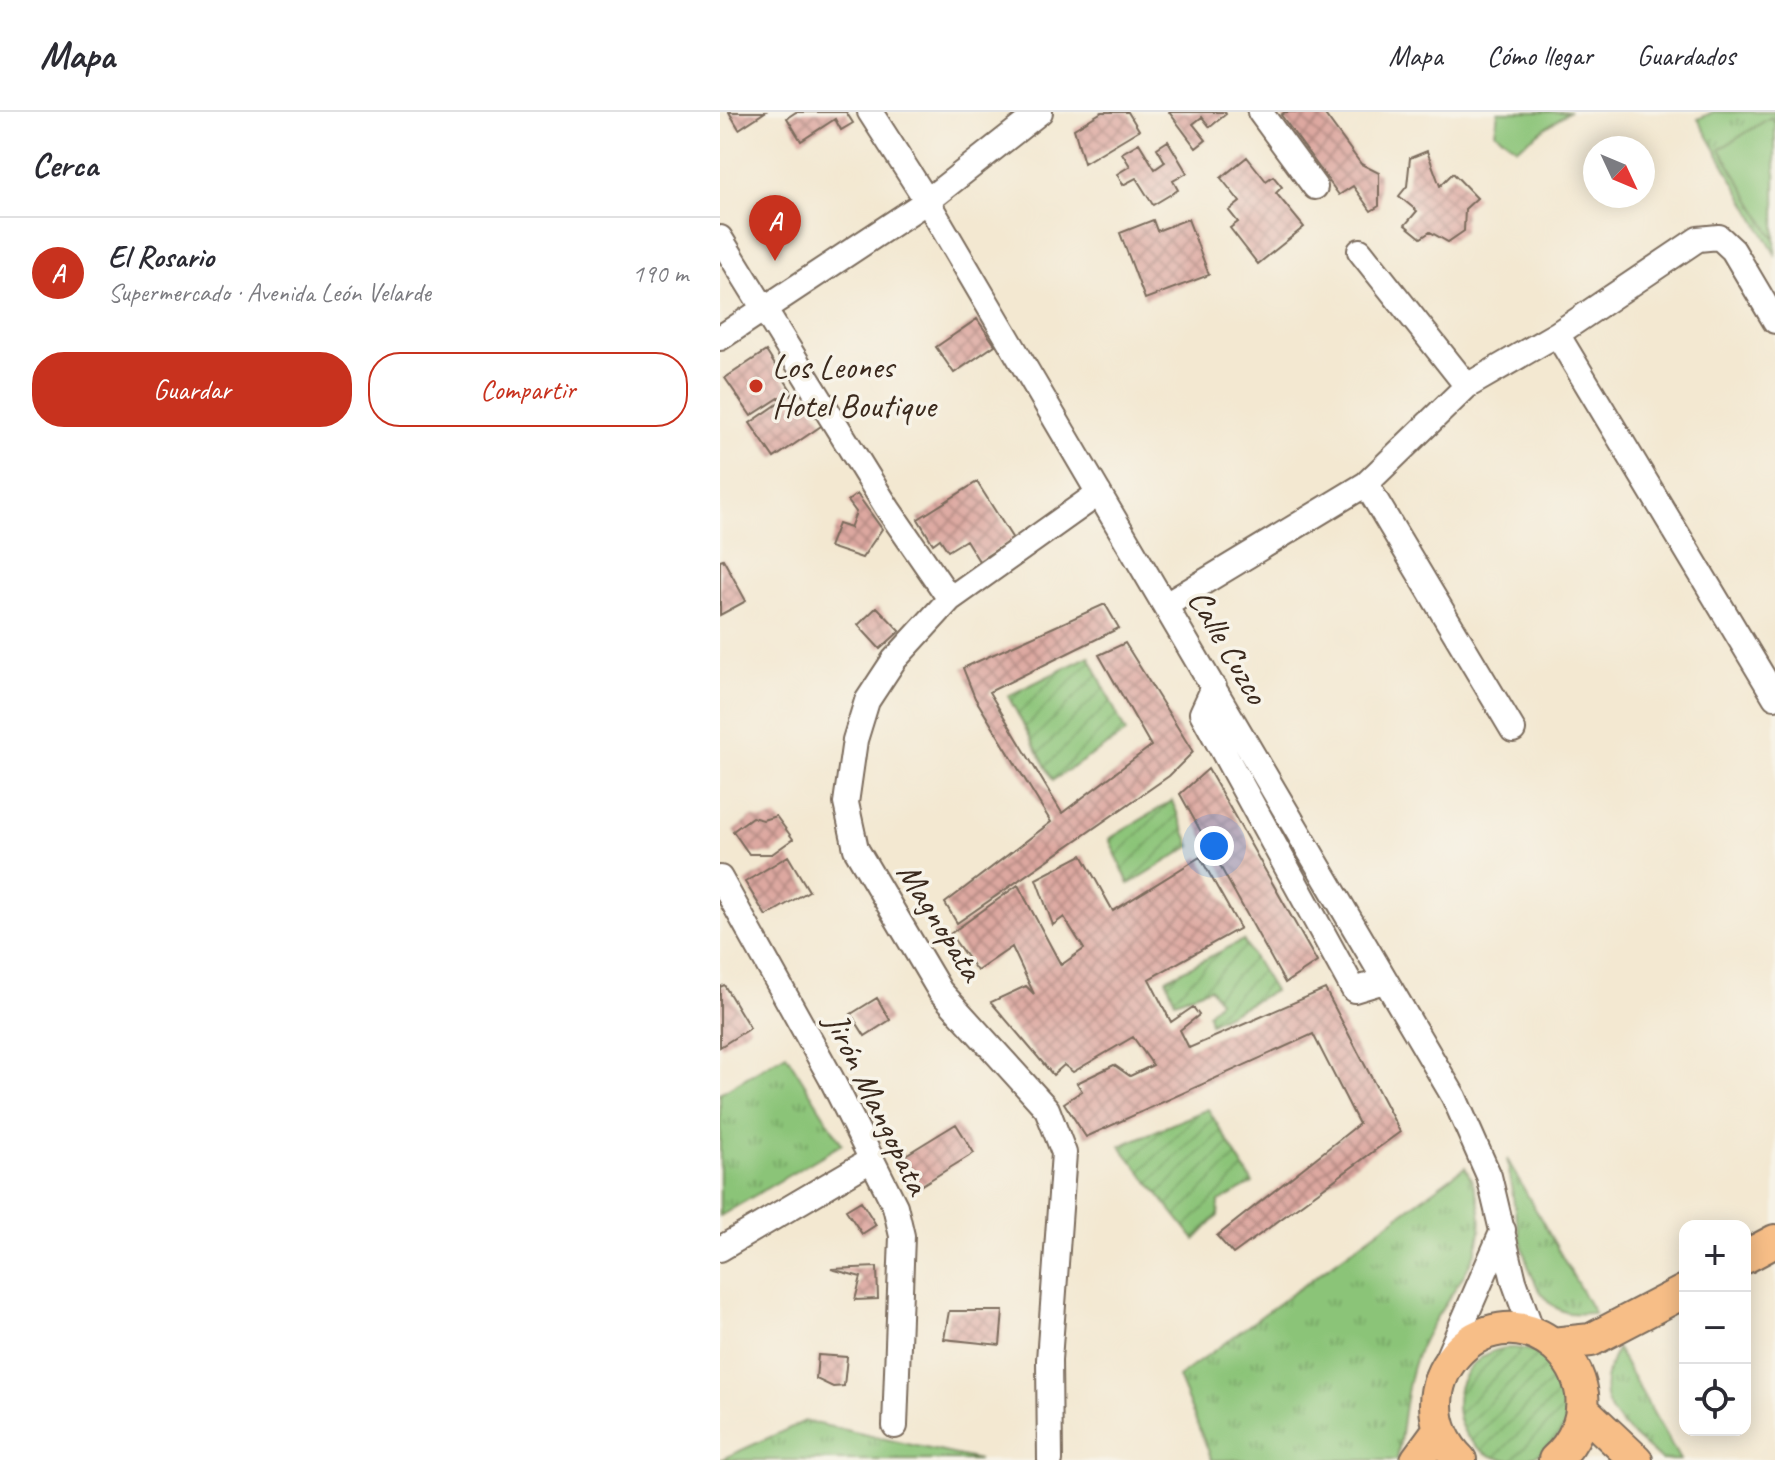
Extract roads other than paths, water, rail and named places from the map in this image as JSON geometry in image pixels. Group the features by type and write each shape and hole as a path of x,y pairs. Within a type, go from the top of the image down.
{"main road":[{"path":"1751,1254 1775,1241"},
{"path":"1460,1460 1439,1430 1435,1400 1442,1371 1462,1347 1477,1337 1515,1330 1571,1344 1609,1333 1683,1292"},
{"path":"1555,1460 1572,1440 1582,1400 1609,1333"},
{"path":"1542,1339 1571,1364 1582,1400 1636,1460"},
{"path":"1417,1460 1439,1430"}],"street":[{"name":"Calle Cuzco","path":"870,112 927,201 1454,1097 1489,1176 1514,1281 1542,1339"},
{"path":"720,338 927,201 1040,112"},
{"path":"1260,112 1315,187"},
{"path":"1166,605 1366,484 1467,386 1557,334 1698,239 1719,237 1733,250 1775,321"},
{"path":"720,238 888,509 950,599"},
{"path":"1360,251 1467,386"},
{"path":"1557,334 1775,697"},
{"path":"1366,484 1513,730"},
{"name":"Magnopata","path":"1050,1460 1049,1360 1064,1153 1047,1109 940,991 856,849 846,803 855,740 867,701 894,660 950,599 1099,493"},
{"name":"Jirón Mangopata","path":"720,878 831,1078 895,1206 902,1236 895,1426"},
{"path":"720,1249 871,1160"},
{"path":"1442,1371 1503,1227"}],"place":[{"name":"El Rosario","path":"775,261"},
{"name":"Los Leones Hotel Boutique","path":"756,386"}]}
